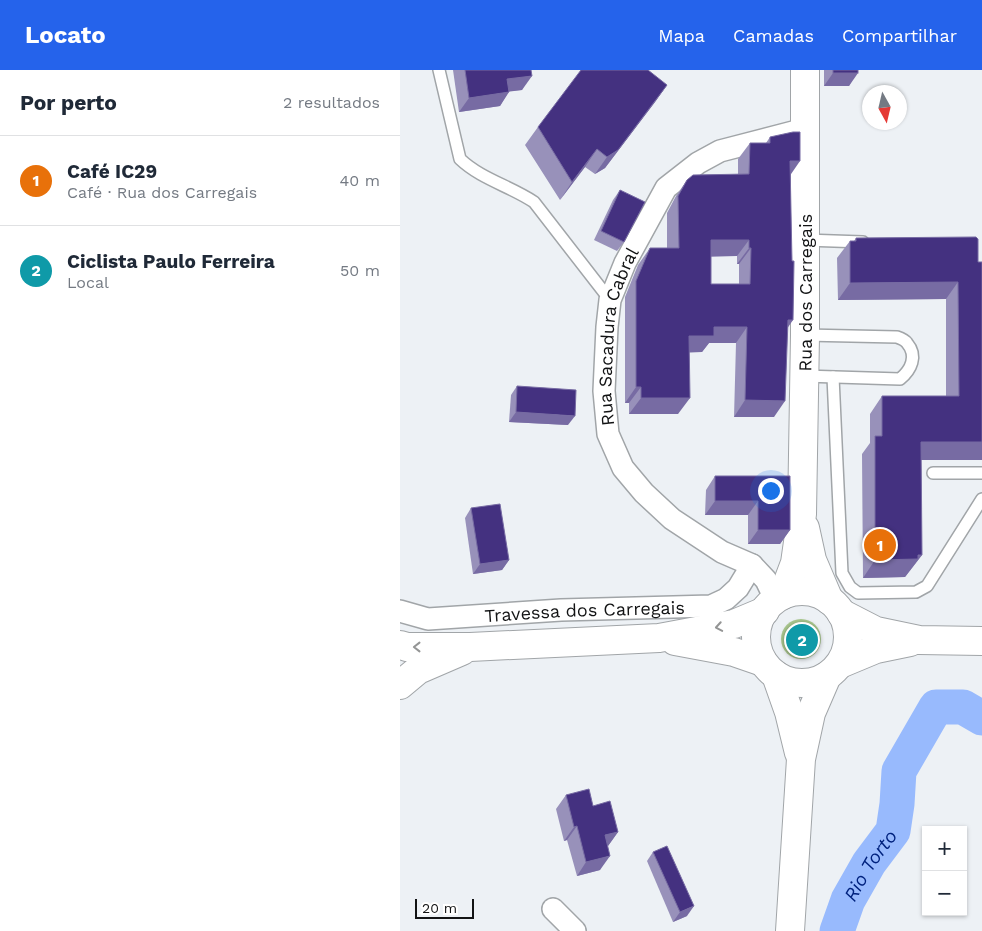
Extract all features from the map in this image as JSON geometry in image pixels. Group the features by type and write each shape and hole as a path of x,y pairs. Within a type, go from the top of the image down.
{"street":[{"name":"Rua dos Carregais","path":"774,602 795,563 802,514 805,335 805,70"},
{"name":"Rua Sacadura Cabral","path":"774,602 766,580 752,565 722,552 672,519 644,493 624,468 608,434 605,400 607,327 610,300 625,263 666,188 698,163 720,151 804,129"},
{"name":"Rua dos Carregais","path":"802,514 812,560 835,606"},
{"name":"Travessa dos Carregais","path":"400,611 428,619 562,610 710,606 726,599 738,588 752,565"},
{"path":"400,646 470,647 659,638 734,624 795,592 813,592 876,631 919,640 982,641"},
{"path":"774,602 757,627 757,645 789,712 801,759"},
{"path":"790,931 801,759 811,713 833,670 847,648 848,630 835,606"},
{"path":"659,638 734,652 769,668 792,682 810,683 876,649 919,640"},
{"path":"400,685 418,670 470,647"},
{"path":"553,910 575,931"}],"lane":[{"path":"439,70 460,159 468,167 534,202 610,300"},
{"path":"805,240 871,242"},
{"path":"804,376 900,379 907,374 912,363 913,353 906,342 897,336 805,335"},
{"path":"833,377 842,573 850,587 858,593 916,592 927,586 982,499"},
{"path":"933,473 982,473"}],"green space":[{"path":"801,619 812,622 818,628 821,639 818,650 812,656 801,659 790,656 784,650 781,639 784,628 790,622"}],"building":[{"path":"465,70 531,70 532,76 507,79 509,92 469,98"},
{"path":"581,70 648,70 667,85 618,150 607,157 597,149 572,182 538,127"},
{"path":"833,70 858,70 858,73 833,73"},
{"path":"800,132 800,161 790,161 792,261 794,261 793,320 788,320 785,401 745,400 747,327 714,327 714,336 689,336 690,398 641,398 641,387 636,387 636,281 650,248 679,248 678,196 687,180 693,175 749,174 750,143 770,143 770,137","holes":["711,240 749,240 749,248 751,248 750,284 711,284"]},
{"path":"620,190 645,202 624,242 601,231"},
{"path":"976,237 978,239 978,262 982,262 982,442 921,442 922,555 918,555 918,559 875,560 875,436 882,436 882,396 959,396 958,282 850,283 850,241 856,241 856,238"},
{"path":"517,386 576,390 575,416 516,412"},
{"path":"715,476 790,476 790,530 758,530 758,501 715,501"},
{"path":"500,504 509,560 480,564 471,508"},
{"path":"589,789 593,806 610,801 618,832 605,835 610,856 586,862 577,826 574,827 566,795"},
{"path":"667,846 694,906 680,912 653,852"}],"waterway":[{"name":"Rio Torto","path":"837,931 848,900 869,863 893,831 899,771 936,707 963,707 982,718"}],"place":[{"name":"Café IC29","path":"880,545"},
{"name":"Ciclista Paulo Ferreira","path":"802,640"}]}
